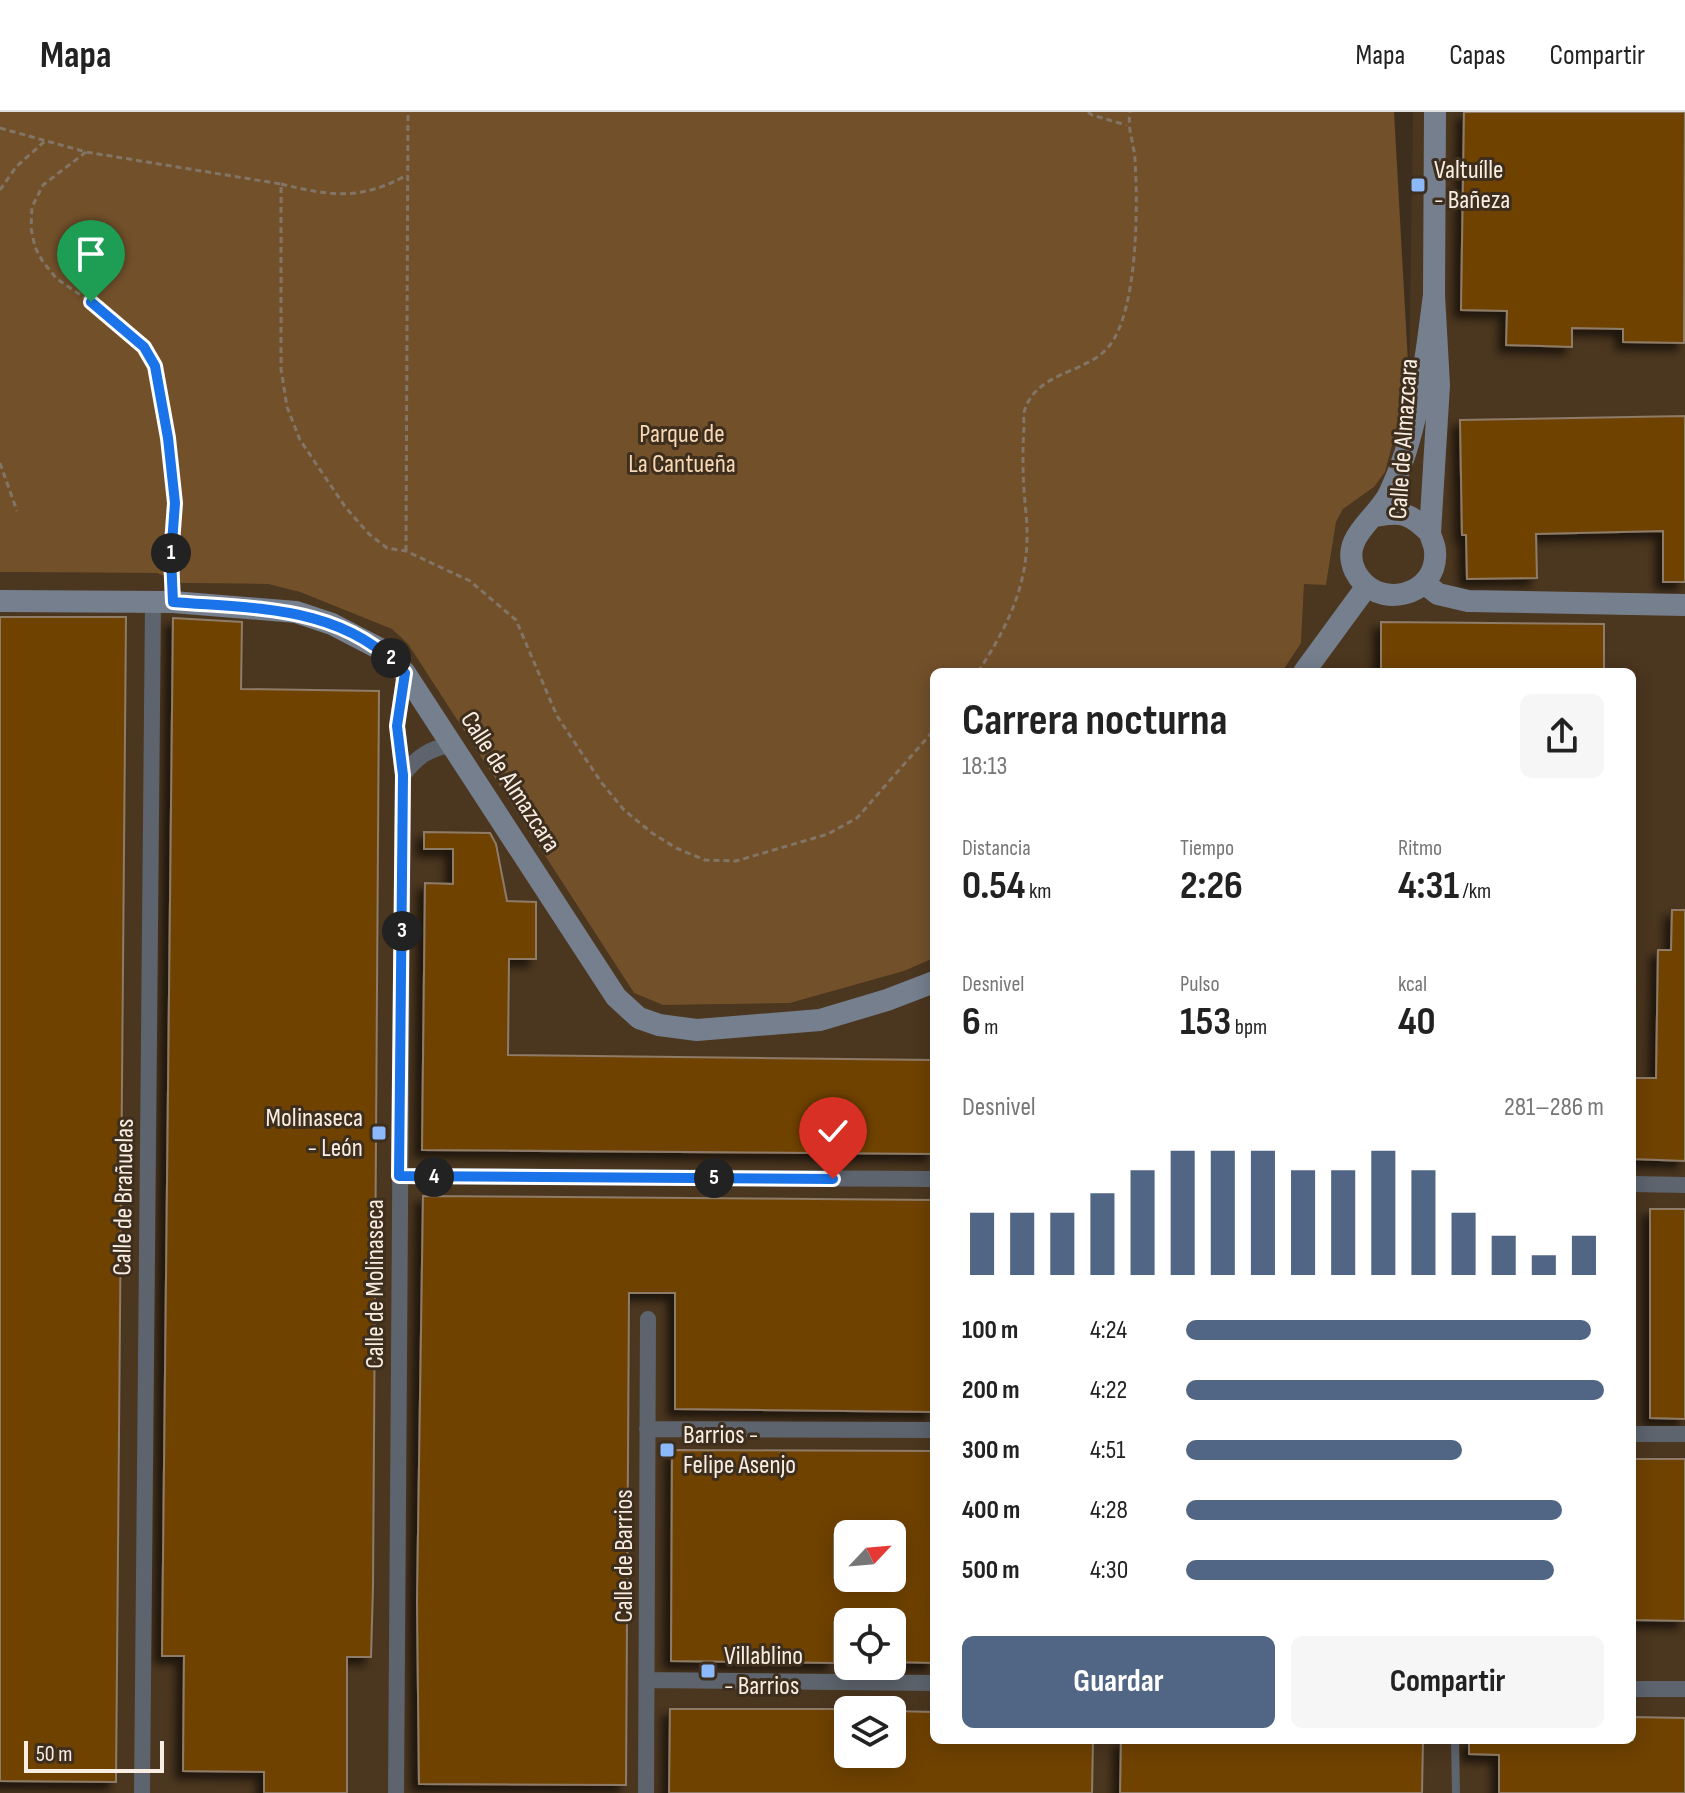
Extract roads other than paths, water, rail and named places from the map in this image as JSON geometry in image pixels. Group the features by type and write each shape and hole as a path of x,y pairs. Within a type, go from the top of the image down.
{"street":[{"name":"Calle de Almazcara","path":"1430,533 1439,385 1434,295 1435,112"},
{"name":"Calle de Almazcara","path":"1367,586 1354,570 1352,549 1359,530 1375,516 1389,495 1406,452 1422,388 1434,295"},
{"name":"Calle de Almazcara","path":"1375,516 1396,512 1415,518 1430,533"},
{"path":"1307,668 1367,586 1380,594 1396,596 1411,592 1424,583 1433,568 1435,550 1430,533"},
{"path":"1424,583 1438,594 1468,601 1685,605"},
{"name":"Calle de Almazcara","path":"0,601 163,602 296,612 332,624 386,652 405,673 616,997 639,1018 659,1025 697,1030 820,1020 930,984"},
{"name":"Calle de Brañuelas","path":"142,1793 163,602"},
{"name":"Calle de Molinaseca","path":"396,1793 403,775 397,726 405,673"},
{"path":"403,775 424,752 452,745"},
{"path":"399,1176 930,1179"},
{"path":"1636,1184 1685,1185"},
{"name":"Calle de Barrios","path":"646,1793 648,1319"},
{"path":"647,1429 930,1430"},
{"path":"1636,1434 1685,1434"},
{"path":"648,1680 930,1683"},
{"path":"1636,1689 1685,1689"}],"lane":[{"path":"1455,1744 1456,1793"}],"place":[{"name":"Valtuílle - Bañeza","path":"1418,185"},
{"name":"Molinaseca - León","path":"379,1133"},
{"name":"Barrios - Felipe Asenjo","path":"667,1450"},
{"name":"Villablino - Barrios","path":"708,1671"}],"park label":[{"name":"Parque de La Cantueña","path":"682,449"}]}
